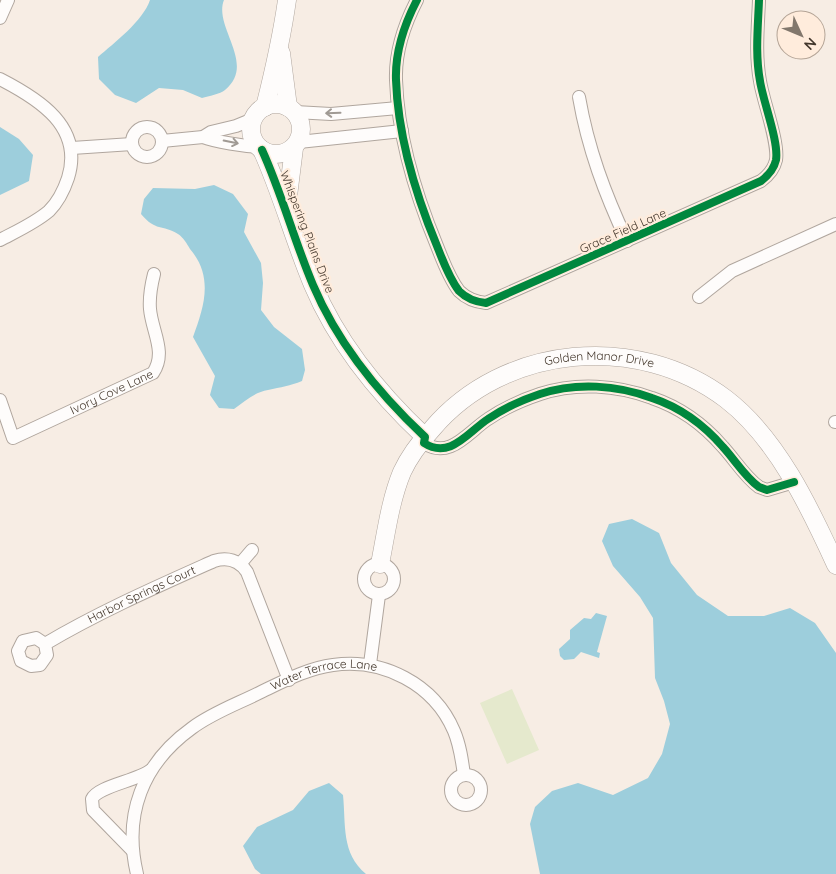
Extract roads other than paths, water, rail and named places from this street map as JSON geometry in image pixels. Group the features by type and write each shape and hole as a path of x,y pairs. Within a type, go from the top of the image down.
{"street":[{"path":"0,18 8,0"},
{"path":"260,149 252,136 280,48 287,0"},
{"path":"203,137 212,141 223,141 278,155 296,145 402,131 398,108 398,58 405,26 417,0"},
{"name":"Grace Field Lane","path":"402,131 419,201 449,276 459,290 475,302 486,303 496,300 761,181 774,167 776,148 760,78 757,43 759,0"},
{"path":"280,48 292,109 302,126 296,145"},
{"path":"0,78 45,107 56,117 72,148 69,173 58,200 37,220 0,240"},
{"path":"579,97 584,129 595,166 627,241"},
{"path":"162,142 203,137 211,132 236,126 273,104 292,109 331,114 398,108"},
{"path":"144,127 154,129 161,136 162,142 159,151 147,157 138,154 132,144 135,133 144,127"},
{"path":"72,148 132,144"},
{"name":"Whispering Plains Drive","path":"286,209 296,145"},
{"name":"Whispering Plains Drive","path":"260,149 286,209 314,286 350,352 397,411 425,437"},
{"path":"699,297 732,271 836,224"},
{"name":"Ivory Cove Lane","path":"0,400 13,438 153,373 160,358 150,312 149,295 154,274"},
{"name":"Golden Manor Drive","path":"380,564 393,499 402,471 425,437 445,414 472,392 500,375 536,362 568,357 600,356 638,360 666,367 698,380 727,400 752,424 794,482 836,565"},
{"path":"425,437 424,443 431,448 443,450 455,445 487,420 512,405 540,393 594,386 626,390 675,408 700,424 759,487 767,490 794,482"},
{"path":"252,550 240,564 249,575 289,680"},
{"name":"Harbor Springs Court","path":"45,644 108,609 214,561 226,559 240,564"},
{"path":"380,564 391,570 395,580 390,590 379,595 367,588 364,579 370,568 380,564"},
{"path":"370,664 379,595"},
{"name":"Water Terrace Lane","path":"132,850 93,810 92,799 101,790 131,781 151,770 176,742 192,728 216,714 289,680 333,665 370,664 407,678 425,692 439,706 456,737 464,775"},
{"name":"Water Terrace Lane","path":"137,874 132,850 132,830 135,809 151,770"}],"water":[{"path":"150,0 224,0 222,11 224,22 236,57 237,69 234,80 225,90 202,98 183,90 159,88 136,103 115,95 99,79 98,57 135,24"},
{"path":"0,127 19,139 33,155 29,181 0,195"},
{"path":"214,185 233,194 248,214 244,232 261,263 263,283 261,310 274,327 302,349 305,370 302,381 263,391 250,397 234,409 219,408 210,395 215,376 193,337 201,315 205,292 202,270 180,235 155,226 141,214 144,199 153,188 195,189"},
{"path":"632,519 659,533 671,563 697,595 728,616 764,616 790,608 815,623 836,653 836,874 540,874 530,824 535,807 552,791 578,783 613,795 648,778 662,754 670,724 655,678 653,618 640,597 613,566 602,541 609,524"},
{"path":"596,613 607,616 597,652 600,653 599,658 581,652 574,659 564,660 560,656 559,649 570,639 570,630 584,618 591,619"},
{"path":"329,783 343,795 346,838 352,857 366,874 261,874 255,869 243,846 257,827 293,810 309,791"}]}
